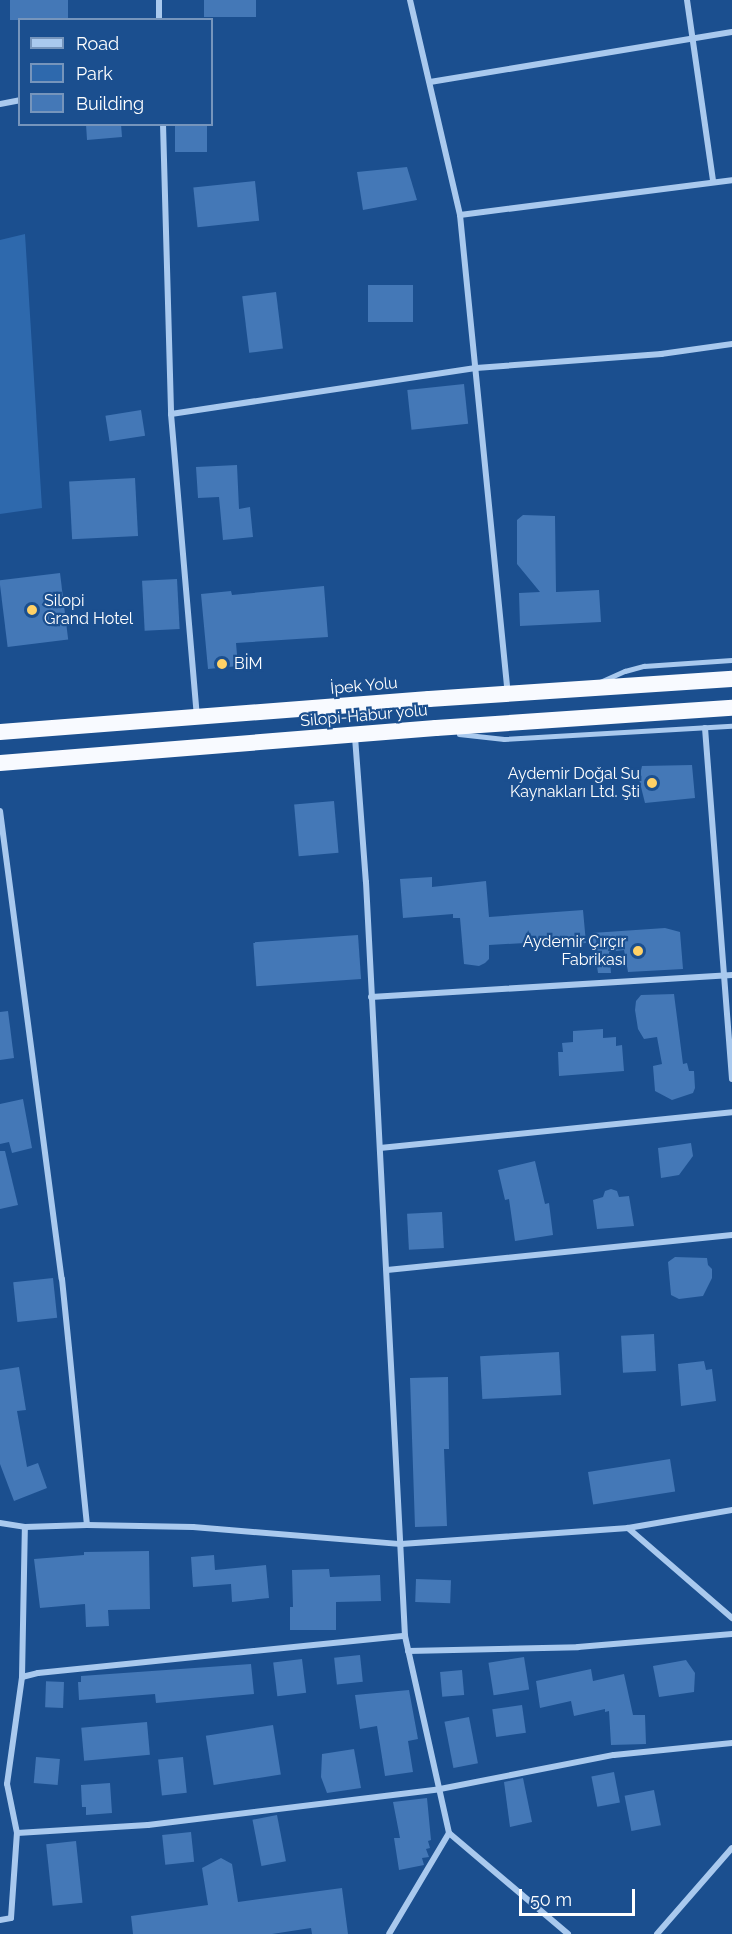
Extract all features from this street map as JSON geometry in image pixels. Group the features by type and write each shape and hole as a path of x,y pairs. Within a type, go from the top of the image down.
{"highway":[{"name":"İpek Yolu","path":"0,732 732,679"},
{"name":"Silopi-Habur yolu","path":"0,764 436,728 732,708"}],"street":[{"path":"159,0 159,18"},
{"path":"410,0 460,215 508,694"},
{"path":"687,0 713,181"},
{"path":"430,82 693,37 732,33"},
{"path":"0,104 18,100"},
{"path":"163,126 171,414 198,717"},
{"path":"460,215 732,180"},
{"path":"171,414 476,368 661,354 732,344"},
{"path":"705,728 732,1079"},
{"path":"355,736 366,882 405,1636 449,1833 568,1934"},
{"path":"0,811 62,1278 87,1525"},
{"path":"371,997 732,975"},
{"path":"380,1148 732,1112"},
{"path":"387,1270 732,1235"},
{"path":"0,1523 26,1527 87,1525 194,1527 401,1544 628,1528 732,1510"},
{"path":"0,1920 11,1918 16,1833 7,1784 22,1677 26,1527"},
{"path":"628,1528 732,1618"},
{"path":"408,1651 578,1647 732,1634"},
{"path":"22,1677 38,1673 405,1636"},
{"path":"16,1833 148,1825 440,1789 614,1755 732,1743"},
{"path":"389,1934 449,1833"},
{"path":"657,1934 732,1848"}],"lane":[{"path":"591,688 607,678 644,666 732,660"},
{"path":"436,728 470,736 504,739 732,726"}],"green space":[{"path":"25,234 42,508 0,514 0,240"}],"building":[{"path":"10,0 68,0 68,18 10,20"},
{"path":"204,0 256,0 256,17 204,17"},
{"path":"86,126 121,126 122,137 87,140"},
{"path":"175,126 207,126 207,152 175,152"},
{"path":"407,167 417,200 363,210 357,172"},
{"path":"255,181 259,221 198,227 193,187"},
{"path":"368,285 413,285 413,322 368,322"},
{"path":"276,292 283,349 249,353 242,296"},
{"path":"464,384 468,424 411,430 407,390"},
{"path":"141,410 145,436 110,441 105,416"},
{"path":"237,465 239,509 250,507 253,537 223,540 219,497 198,498 196,467"},
{"path":"135,478 138,536 72,539 69,481"},
{"path":"523,515 555,516 556,592 599,590 601,622 520,626 519,593 540,592 517,564 517,520"},
{"name":"Silopi Grand Hotel","path":"60,573 68,640 8,647 0,580"},
{"path":"177,579 180,629 145,631 142,581"},
{"path":"324,586 328,637 236,643 238,666 208,669 201,594 231,591 232,595"},
{"path":"692,765 695,798 645,803 639,779 642,766"},
{"path":"334,801 339,853 299,856 294,804"},
{"path":"432,877 432,887 486,881 489,917 583,910 586,943 543,947 542,942 489,945 489,959 485,963 479,966 464,964 460,918 453,918 453,914 403,918 400,879"},
{"name":"Aydemir Çırçır Fabrikası","path":"665,928 680,932 683,969 628,972 624,950 609,952 611,973 598,973 592,933"},
{"path":"358,935 361,979 256,986 253,942"},
{"path":"674,994 683,1064 687,1063 689,1071 694,1071 695,1088 693,1093 672,1100 655,1091 653,1066 662,1064 657,1037 644,1039 638,1029 635,1010 636,1001 641,995"},
{"path":"8,1011 14,1058 0,1060 0,1012"},
{"path":"603,1029 603,1038 616,1037 616,1046 622,1045 624,1071 559,1076 558,1052 563,1052 562,1043 573,1042 573,1031"},
{"path":"23,1099 32,1148 12,1153 9,1142 0,1144 0,1104"},
{"path":"691,1143 693,1156 679,1175 661,1178 658,1148"},
{"path":"0,1151 5,1151 18,1205 0,1209"},
{"path":"535,1161 545,1204 549,1203 553,1235 515,1241 509,1199 505,1200 498,1170"},
{"path":"611,1189 617,1191 619,1197 629,1196 634,1226 597,1229 593,1200 603,1197 605,1191"},
{"path":"442,1212 444,1248 409,1250 407,1214"},
{"path":"675,1257 707,1258 708,1265 712,1269 712,1278 703,1296 679,1299 671,1295 668,1262"},
{"path":"53,1278 57,1318 17,1322 13,1282"},
{"path":"654,1334 656,1371 623,1373 621,1336"},
{"path":"559,1352 561,1395 482,1399 480,1356"},
{"path":"704,1361 706,1370 712,1369 716,1401 681,1406 678,1364"},
{"path":"19,1367 26,1410 17,1411 27,1467 38,1463 47,1488 14,1501 0,1464 0,1370"},
{"path":"448,1377 449,1449 444,1449 447,1526 415,1527 410,1378"},
{"path":"670,1459 675,1492 593,1505 588,1472"},
{"path":"149,1551 150,1609 108,1610 109,1626 86,1627 85,1604 40,1608 34,1559 84,1555 84,1552"},
{"path":"214,1555 215,1570 266,1565 269,1598 232,1602 231,1584 193,1587 191,1557"},
{"path":"329,1569 330,1577 380,1575 381,1601 336,1602 336,1630 290,1630 290,1607 293,1607 292,1570"},
{"path":"416,1579 451,1580 450,1603 415,1602"},
{"path":"360,1655 363,1682 337,1685 334,1658"},
{"path":"524,1657 529,1690 494,1695 488,1663"},
{"path":"302,1659 306,1693 277,1696 273,1663"},
{"path":"686,1660 695,1673 694,1692 659,1697 653,1666"},
{"path":"251,1664 254,1694 156,1703 155,1694 79,1700 78,1682 81,1682 81,1676"},
{"path":"591,1669 593,1681 624,1674 633,1715 645,1715 646,1744 611,1745 609,1711 605,1712 605,1709 574,1716 571,1701 540,1708 536,1681"},
{"path":"462,1670 464,1695 442,1697 440,1672"},
{"path":"46,1681 64,1682 63,1708 45,1707"},
{"path":"409,1690 418,1739 408,1741 413,1772 385,1776 377,1726 360,1729 355,1695"},
{"path":"522,1705 526,1733 496,1737 492,1709"},
{"path":"469,1717 478,1763 453,1768 444,1722"},
{"path":"147,1722 150,1755 84,1761 81,1728"},
{"path":"273,1725 281,1774 214,1785 206,1736"},
{"path":"354,1749 361,1788 327,1793 321,1777 322,1754"},
{"path":"36,1757 60,1759 58,1785 34,1783"},
{"path":"183,1757 187,1793 162,1795 158,1760"},
{"path":"614,1772 620,1802 597,1807 591,1776"},
{"path":"523,1778 532,1822 510,1827 504,1782"},
{"path":"110,1783 112,1813 86,1815 86,1807 82,1807 81,1785"},
{"path":"654,1790 661,1825 631,1831 625,1796"},
{"path":"427,1798 431,1840 428,1841 430,1848 426,1849 429,1857 422,1858 424,1865 399,1870 394,1838 400,1838 393,1802"},
{"path":"277,1815 286,1861 261,1866 252,1820"},
{"path":"191,1832 194,1862 165,1865 162,1835"},
{"path":"76,1841 82,1903 53,1906 46,1844"},
{"path":"221,1858 232,1864 238,1902 342,1888 348,1934 312,1934 311,1928 272,1934 133,1934 131,1916 208,1905 202,1868"}],"place":[{"name":"Silopi Grand Hotel","path":"32,610"},
{"name":"BİM","path":"222,664"},
{"name":"Aydemir Doğal Su Kaynakları Ltd. Şti","path":"652,783"},
{"name":"Aydemir Çırçır Fabrikası","path":"638,951"}]}
